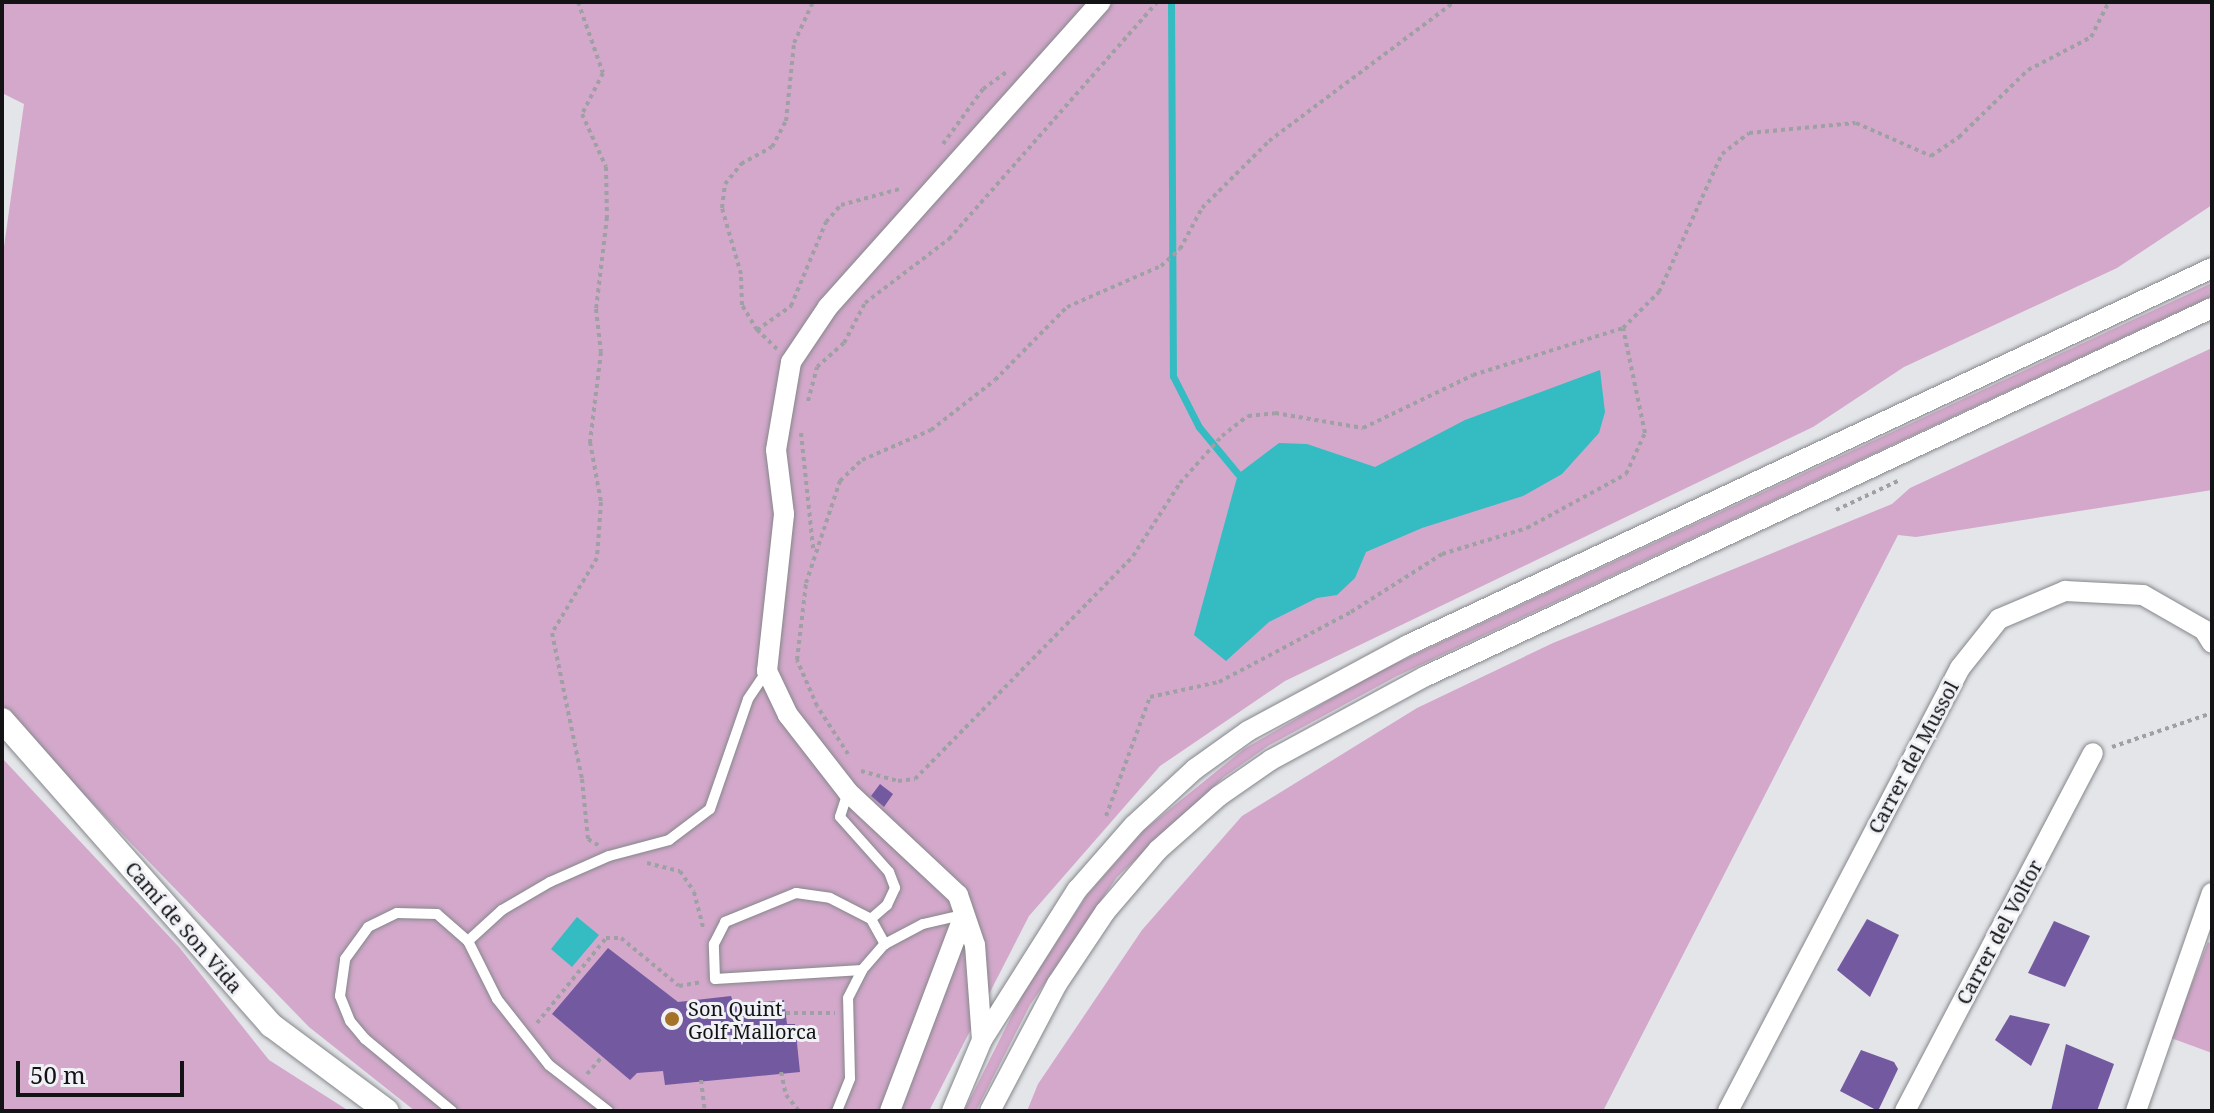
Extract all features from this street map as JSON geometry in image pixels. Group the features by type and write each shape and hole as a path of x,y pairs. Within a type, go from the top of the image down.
{"street":[{"path":"982,1040 975,945 958,895 848,792 788,715 767,671 784,514 776,450 791,362 828,307 1101,2"},
{"path":"952,1111 982,1040 1077,890 1134,825 1195,769 1248,731 1408,645 2212,268"},
{"path":"990,1111 1036,1022 1105,912 1158,850 1219,796 1271,760 1426,676 2212,308"},
{"name":"Carrer del Mussol","path":"1728,1111 1960,668 1999,619 2065,591 2143,595 2204,630 2212,643"},
{"name":"Camí de Son Vida","path":"2,720 271,1025 387,1111"},
{"name":"Carrer del Voltor","path":"1905,1111 2093,753"},
{"path":"2136,1111 2212,893"},
{"path":"890,1111 964,915"}],"lane":[{"path":"468,941 514,903 615,854 669,840 710,809 748,699 767,671"},
{"path":"848,792 840,817 889,872 895,888 887,905 871,919"},
{"path":"862,970 715,979 714,944 725,922 796,893 830,898 871,919 885,944"},
{"path":"452,1111 365,1039 350,1021 340,996 345,959 368,927 397,913 437,914 468,941 497,999 549,1065 608,1111"},
{"path":"837,1111 850,1078 846,1015 862,970 885,944 923,924 964,915"}],"path":[{"path":"578,2 603,73 582,114 606,167 607,217 596,309 601,352 590,442 601,502 597,558 552,633 582,779 588,839 615,854 680,871 694,892 705,936 714,944"},
{"path":"791,362 757,330 742,305 741,274 722,208 725,184 741,164 772,147 786,121 794,43 813,2"},
{"path":"805,412 817,367 844,343 865,303 949,239 1157,2"},
{"path":"1454,2 1269,141 1202,208 1180,249 1161,266 1067,307 995,380 931,430 862,460 840,481 813,551 797,660 817,706 861,771 898,781 915,779 1133,556 1180,483 1222,436 1248,416 1275,413 1363,428 1473,375 1623,328 1659,292 1722,154 1749,133 1856,123 1931,156 1959,137 2028,70 2091,37 2109,2"},
{"path":"937,157 983,89 1019,64"},
{"path":"757,330 791,306 826,222 841,205 898,192 909,184"},
{"path":"1106,816 1150,697 1219,682 1351,612 1442,554 1527,528 1626,474 1645,433 1623,328"},
{"path":"801,427 813,551"},
{"path":"1821,516 1907,477"},
{"path":"2093,753 2212,713"},
{"path":"848,792 861,771"},
{"path":"528,1039 545,1010 606,938 621,938 679,986 715,979"},
{"path":"786,1013 814,1009 846,1015"},
{"path":"577,1087 601,1058"},
{"path":"781,1072 786,1095 799,1111"},
{"path":"701,1080 705,1111"}],"shaded area":[{"path":"2,2 2212,2 2212,205 2117,268 1904,367 1813,427 1285,681 1160,766 1029,916 929,1111 415,1111 309,1027 2,710 2,261 24,104 2,93"},
{"path":"2212,283 2212,296 1397,676 1268,746 1224,777 1117,877 1030,1005 976,1111 964,1111 1021,997 1087,895 1144,830 1244,749 1375,673"},
{"path":"2212,348 2212,490 1916,537 1898,535 1603,1111 1027,1111 1038,1084 1142,930 1242,816 1417,708 1553,643 1892,504 1910,488"},
{"path":"2,758 179,947 269,1060 349,1111 2,1111"},
{"path":"2208,942 2212,944 2212,1053 2171,1038"}],"water":[{"path":"1600,370 1605,412 1599,433 1562,474 1523,496 1422,528 1366,552 1355,578 1337,595 1317,598 1269,622 1226,661 1194,635 1238,474 1279,443 1307,444 1375,467 1465,420"},
{"path":"577,917 599,935 572,967 551,949"}],"building":[{"path":"880,784 893,794 884,807 871,796"},
{"path":"1867,919 1899,935 1870,997 1837,970"},
{"path":"2054,921 2090,936 2065,987 2028,973"},
{"name":"Son Quint Golf Mallorca","path":"608,948 678,1002 731,996 734,1005 784,1000 787,1024 795,1024 800,1072 665,1085 663,1071 637,1073 630,1080 552,1014"},
{"path":"2010,1015 2050,1024 2031,1066 1995,1040"},
{"path":"2066,1044 2114,1064 2097,1111 2051,1111"},
{"path":"1861,1050 1894,1062 1898,1069 1878,1111 1840,1091"}],"waterway":[{"path":"1171,2 1173,376 1199,427 1238,474"}],"place":[{"name":"Son Quint Golf Mallorca","path":"672,1019"}]}
